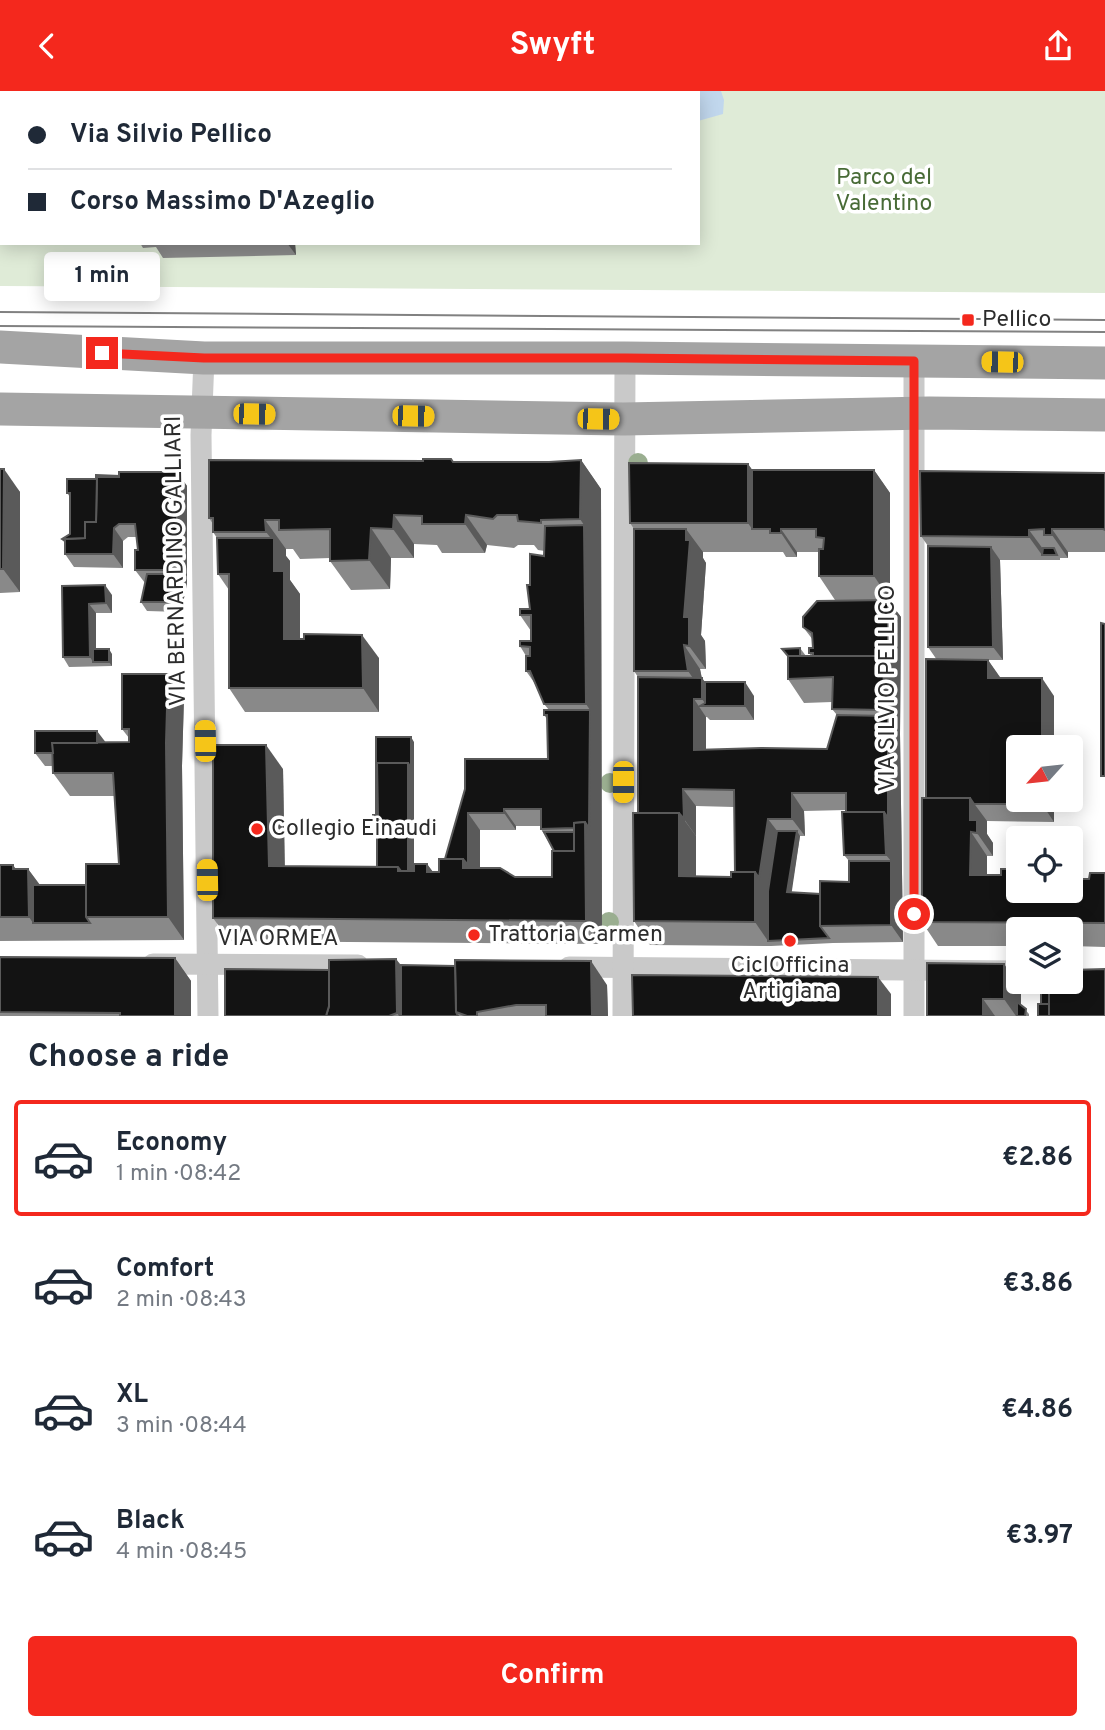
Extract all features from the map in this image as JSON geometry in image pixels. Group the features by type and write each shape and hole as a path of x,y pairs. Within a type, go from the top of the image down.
{"main road":[{"path":"0,347 204,358 625,358 1105,363"},
{"path":"0,409 624,419 914,414 1105,415"}],"street":[{"name":"VIA BERNARDINO GALLIARI","path":"204,358 201,413 208,1016"},
{"path":"623,1016 625,358"},
{"name":"VIA SILVIO PELLICO","path":"914,361 914,1016"},
{"name":"VIA ORMEA","path":"139,964 373,966"},
{"path":"550,967 1006,971"}],"green space":[{"name":"Parco del Valentino","path":"700,91 1105,91 1105,293 0,286 0,245 700,245"}],"water":[{"path":"700,91 721,91 724,100 723,114 700,120"}],"building":[{"path":"451,459 453,462 581,460 580,519 541,520 541,523 518,521 517,515 497,515 493,519 466,515 465,524 422,524 422,516 394,515 393,529 371,528 369,560 330,561 330,529 279,530 279,520 265,520 266,532 213,532 213,518 209,518 209,460"},
{"path":"629,463 748,464 748,523 630,523"},
{"path":"0,469 4,469 3,569 0,569"},
{"path":"752,470 874,470 874,576 819,576 819,549 823,549 824,538 816,537 816,529 781,529 781,533 770,533 770,529 752,529"},
{"path":"920,471 1105,473 1105,530 1052,529 1052,535 1044,535 1044,529 1029,530 1029,537 921,536"},
{"path":"119,472 177,472 177,570 135,570 135,550 138,550 135,524 119,524 114,528 113,554 65,554 65,539 85,538 85,522 96,522 97,477 119,477"},
{"path":"96,475 119,477 97,477 96,522 85,522 85,538 65,541 62,539 70,534 70,493 67,493 67,479 96,479"},
{"path":"584,525 586,704 544,704 530,671 526,671 526,656 530,656 530,647 520,646 520,641 531,641 531,615 520,615 520,609 530,609 527,585 530,585 530,554 544,556 545,526"},
{"path":"634,529 686,529 686,540 690,540 684,617 689,617 689,646 684,645 688,671 634,671"},
{"path":"217,538 274,538 274,571 284,571 284,639 304,639 304,634 362,635 363,688 229,688 229,574 218,574"},
{"path":"928,546 991,547 993,647 928,647"},
{"path":"1043,548 1054,548 1057,555 1042,555"},
{"path":"147,574 180,574 174,602 141,602"},
{"path":"105,585 106,603 89,604 90,657 63,657 62,586"},
{"path":"888,600 888,662 884,656 813,656 813,653 809,653 809,648 813,648 812,633 803,627 803,617 817,601"},
{"path":"1101,623 1105,624 1105,776 1101,776"},
{"path":"800,648 800,656 788,656 782,649"},
{"path":"93,649 109,649 109,662 93,662"},
{"path":"788,656 884,656 883,710 832,709 833,677 788,679"},
{"path":"926,659 988,660 988,678 1042,678 1042,735 1006,735 1006,804 974,804 970,798 926,798"},
{"path":"122,674 168,674 168,917 86,917 86,864 119,864 113,773 53,773 52,743 129,742 129,729 122,729"},
{"path":"638,677 702,678 702,699 694,699 694,750 827,749 837,715 888,716 888,818 884,812 846,812 846,793 792,793 792,819 768,819 759,878 755,872 735,872 734,790 683,789 684,819 679,813 638,813"},
{"path":"705,682 745,682 745,706 700,706 705,703"},
{"path":"544,710 590,710 589,828 585,822 574,823 574,828 541,829 541,809 468,813 468,865 463,859 445,859 465,789 465,759 548,759 547,715 544,715"},
{"path":"35,731 97,731 97,743 52,743 53,753 35,753"},
{"path":"376,737 411,737 411,768 408,763 377,763 378,815 376,815"},
{"path":"213,745 266,745 269,866 398,867 398,871 414,871 414,864 427,864 427,872 439,872 439,859 463,859 463,868 500,868 515,877 552,877 552,851 574,851 574,823 585,822 586,921 213,918"},
{"path":"377,763 408,763 408,871 401,871 398,867 377,867 377,832 373,832 373,815 378,815"},
{"path":"922,798 970,798 970,820 977,820 977,833 971,832 970,875 1001,875 1001,869 1006,869 1006,903 1083,903 1083,879 1089,879 1090,873 1105,873 1105,923 1083,923 1083,917 1006,917 1006,922 922,922"},
{"path":"842,812 884,812 886,855 844,855"},
{"path":"633,813 679,813 679,876 731,877 731,872 755,872 755,922 634,921"},
{"path":"777,831 797,831 787,892 820,894 820,926 829,938 768,941 768,891"},
{"path":"544,832 574,832 574,851 554,851"},
{"path":"849,861 891,861 891,925 820,926 820,881 849,882"},
{"path":"0,865 13,865 13,869 28,869 29,917 0,917"},
{"path":"33,885 86,885 86,917 90,923 33,923"},
{"path":"0,957 175,958 175,1016 0,1012"},
{"path":"396,959 397,1013 389,1016 326,1016 329,1006 329,960"},
{"path":"455,960 591,961 592,1016 546,1016 546,1005 516,1005 477,1012 477,1016 456,1012"},
{"path":"927,963 1004,964 1004,999 983,999 983,1016 927,1016"},
{"path":"401,965 455,966 458,1016 401,1016"},
{"path":"225,969 329,970 329,1006 326,1016 225,1016"},
{"path":"1105,969 1105,1016 1049,1016 1049,994 1083,994 1083,970"},
{"path":"632,975 878,977 878,1016 633,1016"},
{"path":"1041,994 1049,994 1049,1004 1041,1004"},
{"path":"1017,1002 1026,1009 1025,1016 1017,1016"},
{"path":"1038,1004 1049,1004 1049,1016 1038,1016"}],"tram line":[{"path":"0,312 1105,320"},
{"path":"0,326 1105,332"}],"place":[{"name":"Pellico","path":"968,320"},
{"name":"Collegio Einaudi","path":"257,829"},
{"name":"Trattoria Carmen","path":"474,935"},
{"name":"CiclOfficina Artigiana","path":"790,941"}],"route":[{"path":"102,353 204,358 914,361 914,914"}]}
